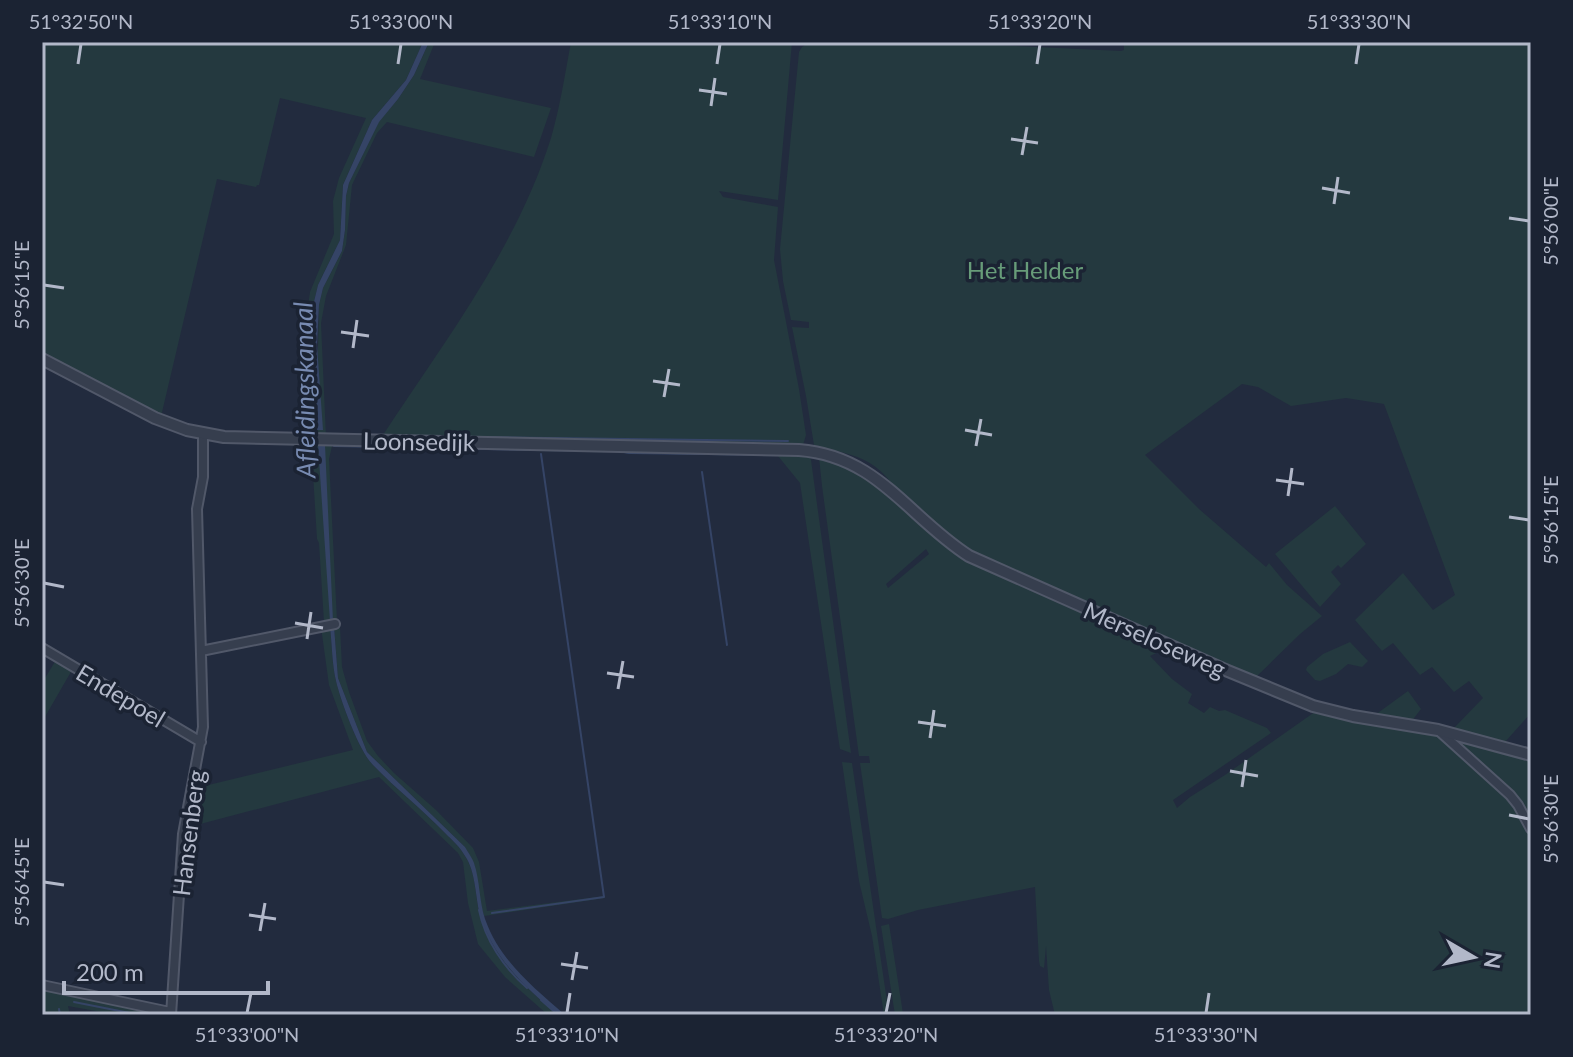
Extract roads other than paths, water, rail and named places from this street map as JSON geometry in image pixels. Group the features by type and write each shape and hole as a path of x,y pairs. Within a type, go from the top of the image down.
{"street":[{"name":"Loonsedijk","path":"42,359 155,418 187,430 224,437 813,451"},
{"name":"Hansenberg","path":"171,1013 183,834 203,727 197,509 203,477 203,434"},
{"name":"Merseloseweg","path":"813,451 852,463 877,478 939,535 969,556 1195,657 1313,706 1438,730 1531,755"},
{"path":"201,651 335,624"},
{"name":"Endepoel","path":"42,648 201,742"},
{"path":"1438,730 1510,795 1531,829"},
{"path":"42,985 171,1013"}],"water":[{"path":"423,42 429,42 414,75 379,122 349,183 342,251 323,288 319,305 317,345 323,430 316,430 311,314 318,285 340,240 343,185 372,120 406,80"},
{"path":"318,445 325,445 333,621 330,621"},
{"path":"334,626 338,678 367,752 465,847 476,870 485,919 499,948 519,972 565,1015 558,1015 534,994 493,945 480,915 469,862 461,850 373,765 362,749 336,681 330,627"}],"waterway":[{"path":"385,436 788,441"},
{"path":"334,446 533,450"},
{"path":"541,450 784,455"},
{"path":"492,913 604,897 541,454"},
{"path":"702,472 727,645"},
{"name":"Afleidingskanaal","path":"479,910 497,953 527,988"},
{"name":"Afleidingskanaal","path":"541,1000 558,1015"},
{"path":"74,1002 140,1015"},
{"path":"59,1009 60,1015"}],"park label":[{"name":"Het Helder","path":"1025,269"}]}
